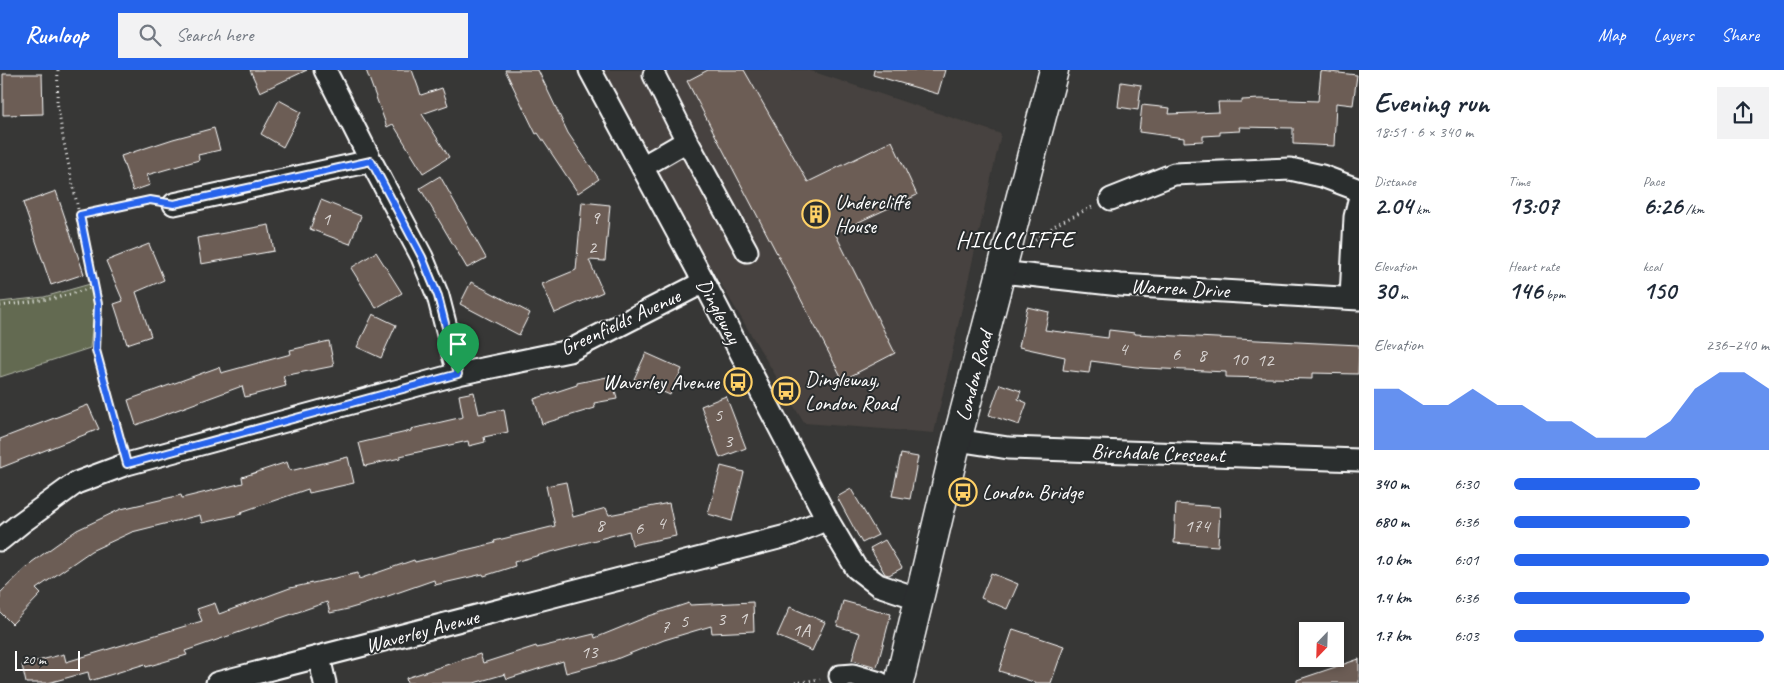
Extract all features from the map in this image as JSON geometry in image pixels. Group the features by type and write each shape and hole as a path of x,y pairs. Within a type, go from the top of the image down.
{"highway":[{"name":"London Road","path":"899,683 957,440 1054,70"}],"street":[{"path":"325,70 422,257 438,296 458,374"},
{"name":"Dingleway","path":"590,70 704,282 827,519 856,568 878,585 920,600"},
{"path":"654,75 687,141 747,251"},
{"path":"642,167 687,141"},
{"path":"174,204 371,161"},
{"path":"1111,199 1174,174 1290,169 1322,176 1359,190"},
{"path":"1355,298 1355,217 1359,201"},
{"name":"Warren Drive","path":"1001,272 1120,285 1355,298"},
{"name":"Greenfields Avenue","path":"0,540 76,483 127,464 458,374 569,350 704,282"},
{"name":"Birchdale Crescent","path":"957,440 1008,448 1359,460"},
{"name":"Waverley Avenue","path":"218,683 790,534 827,519"},
{"path":"318,657 325,683"},
{"path":"840,676 853,675 880,683"}],"path":[{"path":"58,70 57,101 63,138 98,304 96,350 127,464"},
{"path":"1033,244 1057,224 1111,199"},
{"path":"80,215 150,200 174,204"},
{"path":"0,306 56,298 95,287"}],"shaded area":[{"path":"598,70 808,70 1001,134 934,433 804,423 621,117"}],"green space":[{"path":"90,284 95,304 90,348 0,377 0,302 44,297"}],"building":[{"path":"250,70 307,70 260,92"},
{"path":"366,70 412,70 421,95 442,88 448,105 422,114 449,157 423,173 393,124 387,127"},
{"path":"505,70 538,70 568,133 599,179 578,193 538,133 536,134"},
{"name":"Undercliffe House","path":"708,70 744,70 808,182 892,141 917,195 835,233 895,353 843,380 687,81"},
{"path":"874,70 945,70 938,94 873,75"},
{"path":"1321,71 1357,75 1353,105 1336,103 1334,146 1293,144 1293,128 1239,127 1240,131 1220,132 1220,135 1203,136 1203,141 1184,142 1184,138 1139,132 1142,105 1170,108 1169,114 1219,112 1218,102 1242,102 1242,100 1260,99 1318,101"},
{"path":"3,74 42,74 43,114 3,115"},
{"path":"1121,82 1141,85 1138,110 1118,107"},
{"path":"279,100 301,112 283,147 261,134"},
{"path":"214,128 220,150 198,155 199,160 147,175 150,185 133,191 121,156"},
{"path":"440,176 486,258 467,268 420,188"},
{"path":"56,191 84,274 51,285 23,203"},
{"path":"321,200 361,216 350,244 310,229"},
{"path":"582,202 610,205 605,261 589,260 603,292 555,313 542,284 576,270"},
{"path":"269,225 274,251 201,264 197,238"},
{"path":"149,244 164,280 136,292 151,336 127,344 114,304 123,301 106,261"},
{"path":"376,252 402,293 376,308 351,268"},
{"path":"471,282 530,313 519,335 460,304"},
{"path":"1027,307 1049,312 1045,330 1108,338 1109,330 1135,334 1359,345 1358,374 1312,373 1312,379 1226,377 1226,372 1144,368 1091,361 1089,373 1063,370 1065,357 1019,347"},
{"path":"373,314 396,325 381,358 357,347"},
{"path":"329,341 334,366 283,376 286,386 245,397 242,386 136,425 128,400 219,367 221,373 291,354 290,350"},
{"path":"646,353 682,369 670,395 634,379"},
{"path":"612,376 617,399 594,403 595,408 542,424 534,399 577,385 577,383"},
{"path":"1000,384 1021,391 1018,399 1027,403 1019,425 989,415"},
{"path":"474,392 479,414 504,409 508,432 484,437 485,442 469,446 468,441 365,466 359,443 463,417 459,395"},
{"path":"726,396 746,448 720,458 701,406"},
{"path":"88,405 99,429 0,468 0,439"},
{"path":"901,454 918,457 910,499 892,496"},
{"path":"348,457 354,483 309,493 308,489 241,512 242,514 202,523 200,515 132,532 91,551 36,589 41,594 12,624 0,612 0,593 32,562 77,530 121,509 181,495 182,498 243,483 242,477 287,462 290,471"},
{"path":"721,466 744,472 732,521 708,514"},
{"path":"566,482 573,517 606,508 609,515 669,503 676,536 632,545 629,531 514,562 515,566 484,576 483,574 435,585 434,580 348,609 330,613 327,602 185,651 187,655 146,667 145,664 90,681 88,672 48,683 26,683 22,665 64,654 66,662 202,621 197,609 215,603 219,614 290,588 358,573 359,579 414,560 415,562 495,543 494,541 555,526 546,486"},
{"path":"851,489 878,535 862,543 837,497"},
{"path":"1176,504 1220,507 1218,546 1174,543"},
{"path":"885,540 902,568 889,575 885,574 870,548"},
{"path":"991,573 1018,584 1007,609 981,598"},
{"path":"843,601 891,614 877,667 852,660 860,633 837,626"},
{"path":"753,602 754,631 712,633 711,626 664,640 614,660 566,673 563,661 507,679 505,674 474,683 407,683 406,678 480,654 483,663 536,646 537,648 594,634 595,638 649,616 689,603 690,605"},
{"path":"790,607 825,622 812,651 777,636"},
{"path":"1013,629 1064,646 1051,683 1037,683 999,671"},
{"path":"1359,659 1359,683 1297,683 1297,680 1332,668 1344,668 1344,664"}],"place":[{"name":"Undercliffe House","path":"816,214"},
{"name":"Waverley Avenue","path":"738,382"},
{"name":"Dingleway, London Road","path":"786,391"},
{"name":"London Bridge","path":"963,492"}],"district":[{"name":"HILLCLIFFE","path":"1015,240"}],"route":[{"path":"371,161 422,257 438,296 458,374 127,464 96,350 98,304 80,215 150,200 174,204 371,161"}]}
